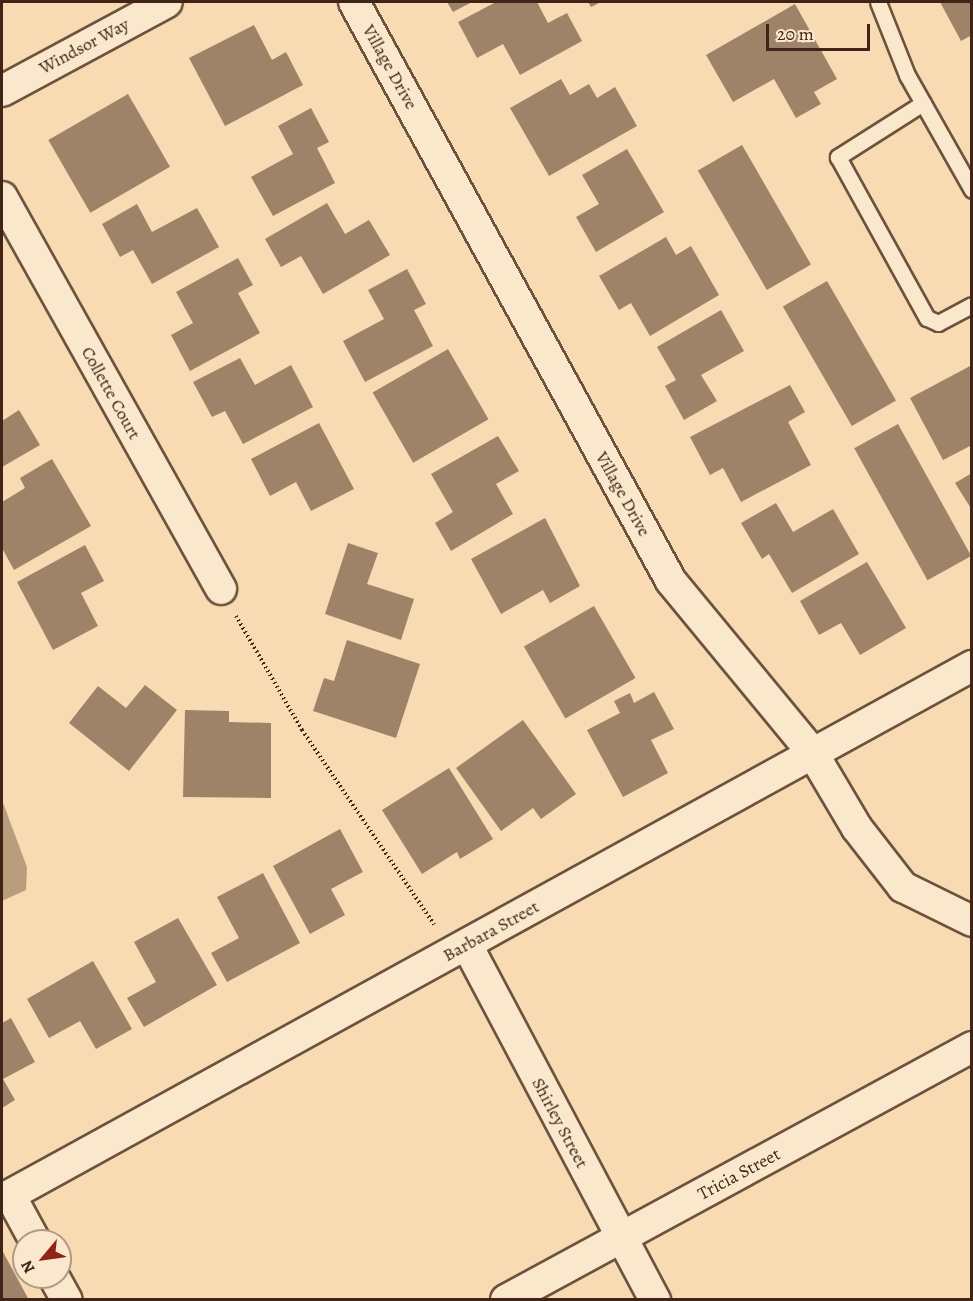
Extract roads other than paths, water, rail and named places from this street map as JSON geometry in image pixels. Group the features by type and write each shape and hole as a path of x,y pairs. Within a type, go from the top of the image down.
{"street":[{"name":"Windsor Way","path":"2,91 167,2"},
{"name":"Village Drive","path":"354,2 671,581 812,752 857,828 903,887 972,921"},
{"name":"Collette Court","path":"2,197 221,589"},
{"name":"Barbara Street","path":"28,1229 10,1195 972,666"},
{"name":"Shirley Street","path":"467,945 655,1299"},
{"name":"Tricia Street","path":"506,1299 972,1047"}],"lane":[{"path":"878,2 923,103 972,190"},
{"path":"923,103 838,157 927,318 938,323 972,305"}]}
